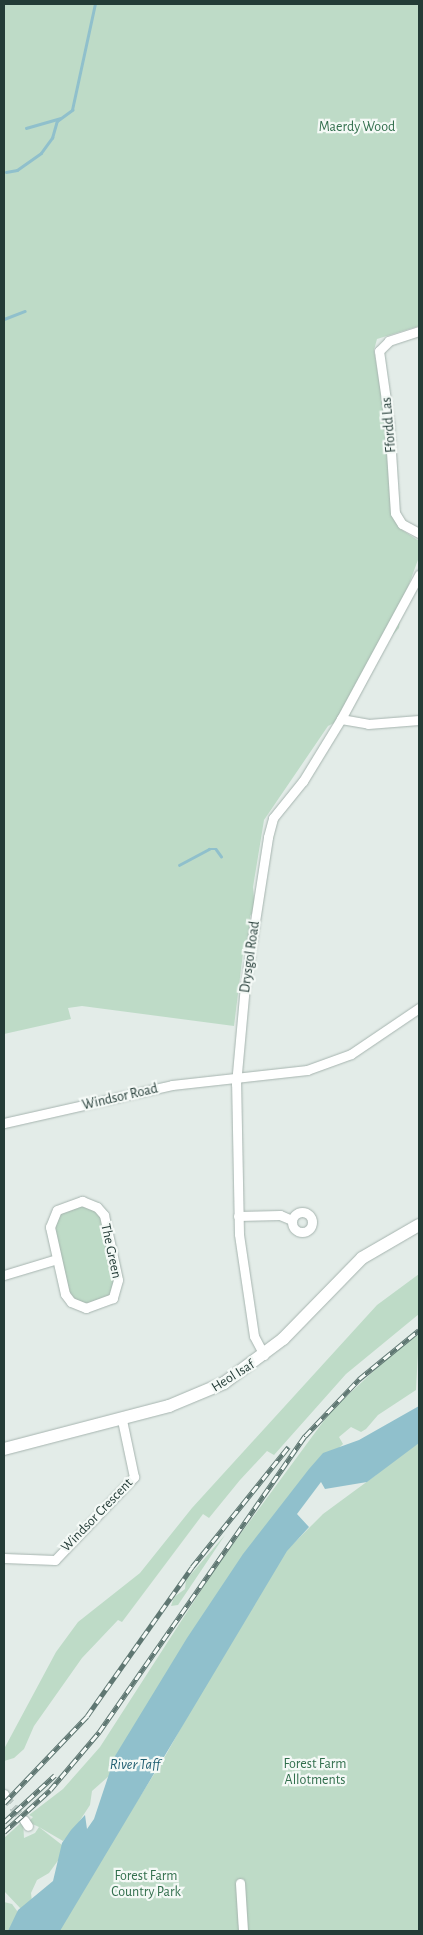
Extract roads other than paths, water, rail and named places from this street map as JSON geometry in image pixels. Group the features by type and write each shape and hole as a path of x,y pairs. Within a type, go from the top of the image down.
{"main road":[{"name":"Heol Isaf","path":"4,1449 122,1420 203,1393 264,1355 362,1258 419,1226"}],"street":[{"name":"Ffordd Las","path":"419,331 389,341 380,351 389,421 395,513 402,524 419,533"},
{"name":"Drysgol Road","path":"264,1355 254,1336 238,1216 237,1079 245,986 270,826 341,719 410,596 419,574"},
{"path":"410,596 419,598"},
{"path":"341,719 368,724 419,720"},
{"name":"Windsor Road","path":"4,1124 172,1085 283,1075 334,1061 373,1041 419,1008"},
{"name":"The Green","path":"82,1202 97,1207 105,1218 118,1280 116,1294 97,1307 76,1306 65,1294 57,1258 50,1227 54,1214 62,1207 82,1202"},
{"path":"238,1216 280,1215 292,1220"},
{"path":"4,1275 57,1258"},
{"name":"Windsor Crescent","path":"4,1558 55,1560 134,1477 122,1420"},
{"path":"240,1883 243,1931"}],"water":[{"name":"River Taff","path":"419,1406 419,1443 367,1482 325,1489 321,1482 297,1514 309,1527 287,1551 60,1931 8,1931 18,1910 53,1881 62,1843 71,1830 85,1815 87,1829 94,1819 115,1756 187,1638 243,1554 309,1469 323,1453 359,1440"}],"waterway":[{"path":"6,172 17,170 41,153 52,138 57,121 72,110 95,4"},
{"path":"26,128 60,118"},
{"path":"4,319 25,311"},
{"path":"179,865 209,849 216,849 221,856"}],"tunnel":[{"path":"5,1796 24,1820"}],"railway":[{"path":"4,1832 50,1790 99,1732 305,1436 359,1379 419,1330"},
{"path":"4,1803 87,1716 192,1567 288,1447"},
{"path":"4,1822 55,1775"}],"park label":[{"name":"Maerdy Wood","path":"357,127"},
{"name":"Forest Farm Allotments","path":"315,1772"},
{"name":"Forest Farm Country Park","path":"146,1884"}]}
